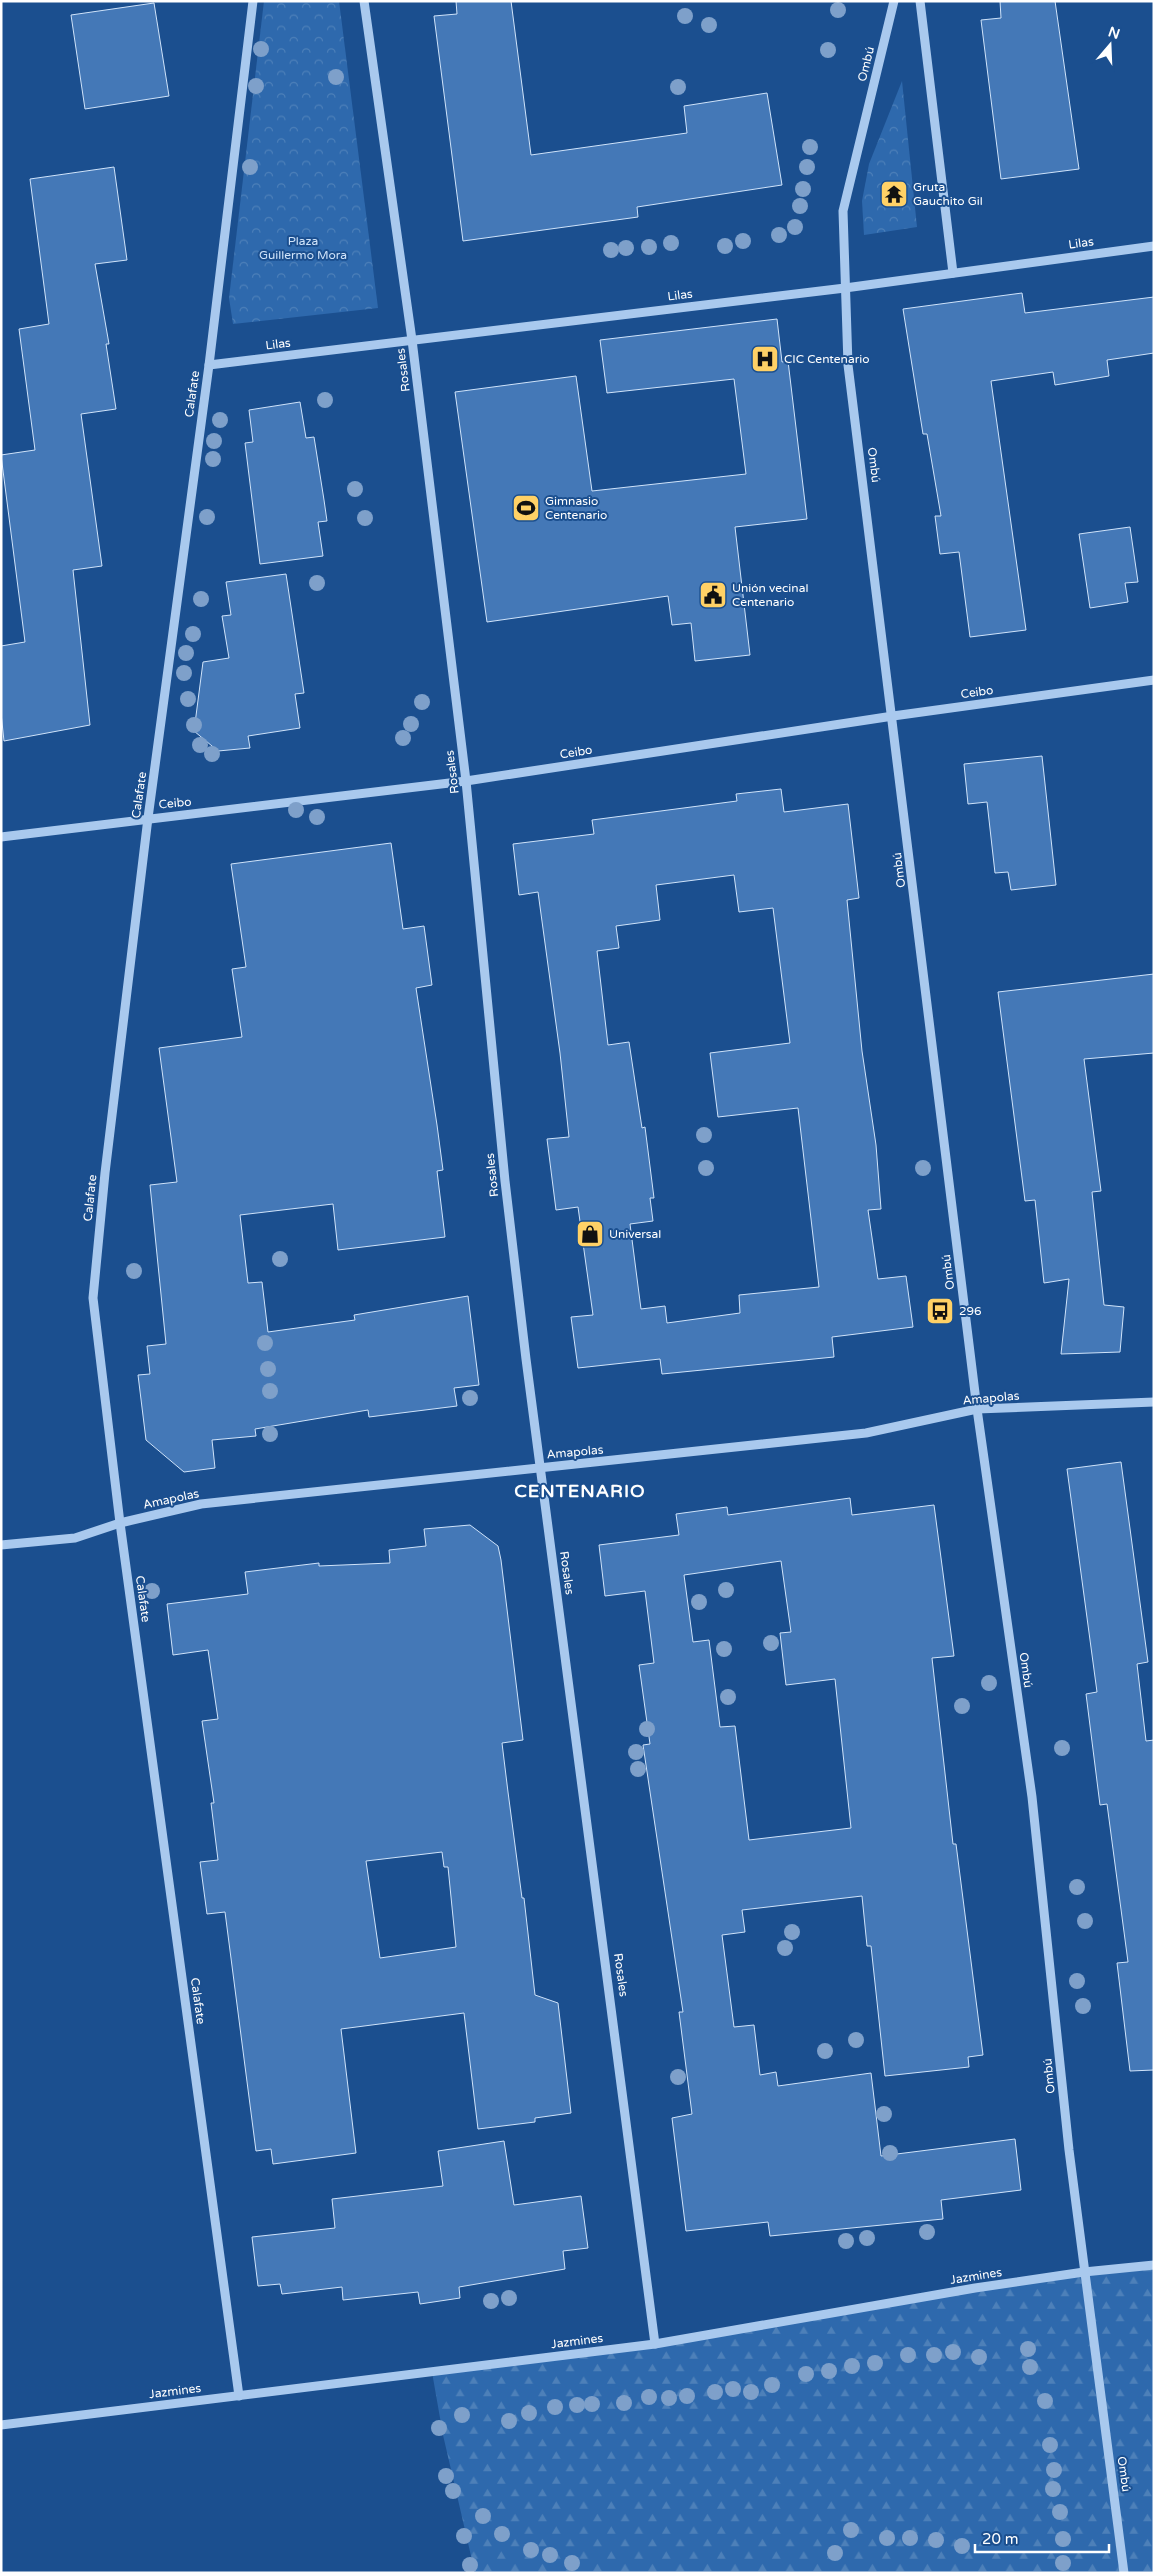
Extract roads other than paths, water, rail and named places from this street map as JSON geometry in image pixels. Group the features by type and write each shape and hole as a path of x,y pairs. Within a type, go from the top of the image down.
{"street":[{"name":"Calafate","path":"238,2396 120,1523 93,1298 106,1163 148,818 209,365 253,1"},
{"name":"Rosales","path":"364,1 412,340 466,781 505,1182 656,2344"},
{"name":"Ombú","path":"894,1 843,211 848,365 893,716 977,1409 1032,1797 1084,2272 1124,2573"},
{"path":"920,1 953,273"},
{"name":"Lilas","path":"209,365 845,288 1154,246"},
{"name":"Ceibo","path":"1,837 466,781 893,716 1154,680"},
{"name":"Amapolas","path":"1,1545 75,1538 120,1523 201,1504 541,1467 643,1459 866,1433 977,1409 1154,1402"},
{"name":"Jazmines","path":"1,2425 656,2344 976,2288 1084,2272 1154,2265"}],"place":[{"name":"Gruta Gauchito Gil","path":"894,194"},
{"name":"CIC Centenario","path":"765,359"},
{"name":"Gimnasio Centenario","path":"526,508"},
{"name":"Unión vecinal Centenario","path":"713,595"},
{"name":"Universal","path":"590,1234"},
{"name":"296","path":"940,1311"}],"district":[{"name":"CENTENARIO","path":"580,1491"}],"park label":[{"name":"Plaza Guillermo Mora","path":"303,248"}]}
